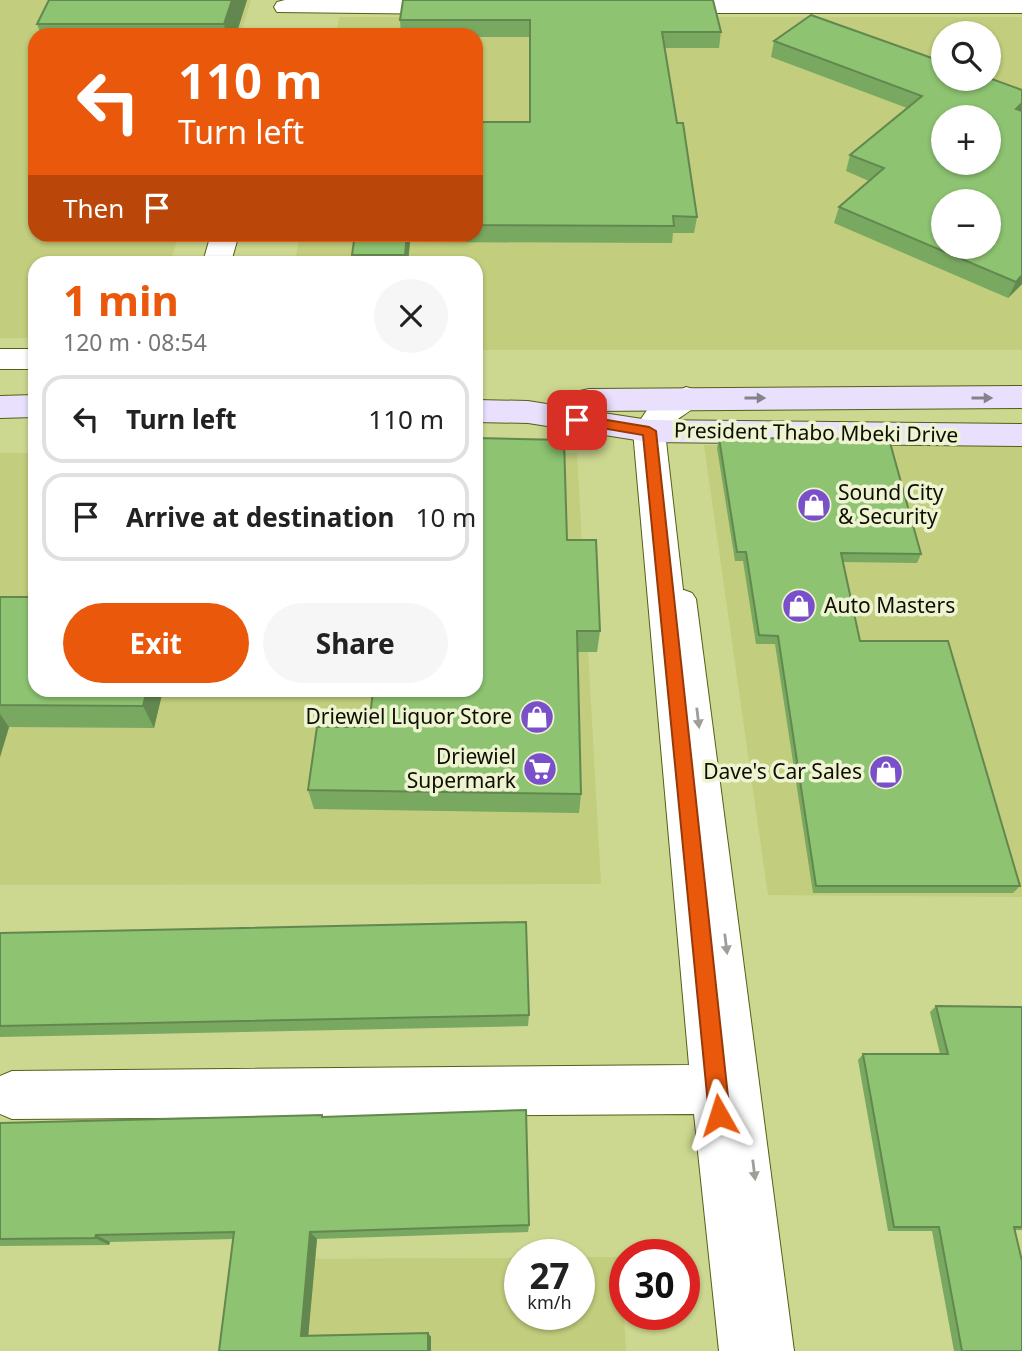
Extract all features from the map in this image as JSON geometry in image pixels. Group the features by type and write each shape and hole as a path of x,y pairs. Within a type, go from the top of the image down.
{"street":[{"path":"284,11 378,3 472,6"},
{"path":"648,6 1022,6"},
{"path":"0,359 28,359"},
{"name":"President Thabo Mbeki Drive","path":"528,412 589,400 666,420 1022,397"},
{"name":"President Thabo Mbeki Drive","path":"483,411 1022,435"},
{"path":"666,420 716,1089 747,1351"},
{"path":"12,1095 716,1089"}],"lane":[{"path":"666,420 776,1351"}],"shaded area":[{"path":"0,0 251,0 242,28 28,28 28,242 177,242 172,256 28,256 28,338 0,338"},
{"path":"339,17 1022,17 1022,350 483,350 483,256 296,256 299,242 483,242 483,28 337,28"},
{"path":"704,445 1022,446 1022,897 768,895"},
{"path":"0,453 28,453 28,697 483,697 483,453 577,453 601,884 0,885"},
{"path":"595,1257 609,1257 609,1330 625,1330 626,1351 226,1351 237,1259 504,1258 504,1330 595,1330"}],"building":[{"path":"49,0 232,0 224,24 37,24"},
{"path":"403,0 713,0 721,32 662,32 677,123 683,123 697,217 673,216 674,226 483,225 483,122 530,122 530,20 400,20"},
{"path":"811,15 931,58 931,91 1001,91 1001,82 1022,90 1022,103 1016,109 1022,111 1022,275 1016,282 962,259 1001,259 1001,189 931,189 931,246 839,207 884,168 850,155 922,96 774,41"},
{"path":"354,242 406,242 405,255 352,255"},
{"path":"483,438 564,440 567,540 596,540 600,631 577,631 581,794 308,790 317,727 369,727 372,697 483,697"},
{"path":"719,438 889,439 921,554 841,553 860,641 948,641 1020,886 816,886 778,636 759,635 746,552 737,552"},
{"path":"0,597 28,597 28,697 145,697 143,706 0,705"},
{"path":"526,922 529,1015 0,1026 0,933"},
{"path":"936,1006 1022,1007 1022,1227 1014,1227 1022,1261 1022,1351 962,1351 939,1227 894,1227 863,1054 948,1054"},
{"path":"526,1110 529,1225 310,1232 301,1336 428,1333 428,1351 219,1351 234,1232 0,1239 0,1123"}],"place":[{"name":"Sound City & Security","path":"814,505"},
{"name":"Auto Masters","path":"799,606"},
{"name":"Driewiel Liquor Store","path":"537,717"},
{"name":"Driewiel Supermark","path":"540,769"},
{"name":"Dave's Car Sales","path":"886,772"}],"route":[{"path":"577,420 649,431 719,1115"}]}
